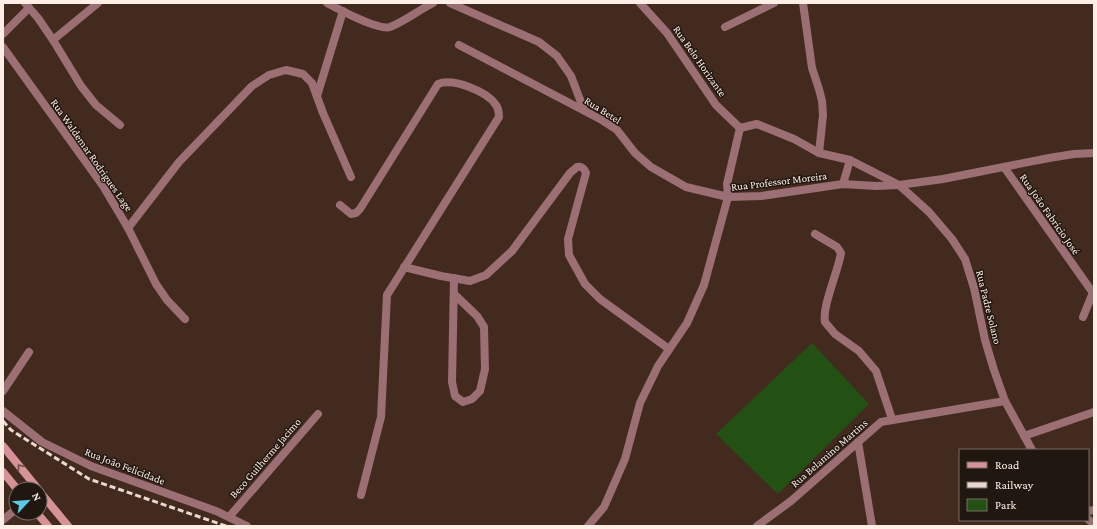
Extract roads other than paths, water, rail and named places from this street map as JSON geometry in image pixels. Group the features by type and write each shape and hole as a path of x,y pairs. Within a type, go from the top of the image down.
{"main road":[{"path":"3,446 31,481"},
{"path":"3,472 10,481"},
{"path":"48,502 68,526"}],"street":[{"path":"53,40 98,3"},
{"path":"327,3 378,26 388,28 433,3"},
{"path":"450,3 539,42 557,56 571,76 584,110"},
{"name":"Rua Belo Horizante","path":"640,3 667,33 716,105 740,128"},
{"path":"725,27 774,3"},
{"path":"803,3 812,68 822,101 823,115 819,153"},
{"path":"3,34 27,5 53,40 81,86 96,105 120,125"},
{"path":"317,96 342,11"},
{"name":"Rua Betel","path":"459,45 600,119 617,130 635,153 651,167 686,187 728,197"},
{"name":"Rua Waldemar Rodrigues Lage","path":"3,47 103,186 128,228 156,284 185,319"},
{"path":"128,228 179,162 252,86 269,75 286,70 303,74 312,83 323,113 351,177"},
{"path":"340,205 351,214 356,213 360,209 438,84 444,81 468,86 487,95 497,106 500,117 387,295 381,417 361,495"},
{"path":"728,197 727,184 740,128 756,124 794,139 819,153 850,160 899,185"},
{"name":"Rua Professor Moreira","path":"588,526 604,507 624,459 640,403 658,366 687,323 704,285 728,197 761,196 843,184 876,186 899,185 1074,154 1094,153"},
{"path":"843,184 850,160"},
{"path":"404,267 470,281 486,276 512,251 570,173 577,167 581,166 586,173 568,239 569,255 585,284 600,299 669,349"},
{"name":"Rua João Fabricio José","path":"1004,167 1093,292 1083,317"},
{"name":"Rua Padre Solano","path":"899,185 929,212 952,239 965,259 974,288 985,340 994,370 1005,400 1031,449"},
{"path":"815,234 837,247 841,253 825,313 825,322 835,334 859,350 876,370 892,419"},
{"path":"454,278 452,382 455,396 463,402 472,399 480,391 485,369 484,327 477,316 454,294"},
{"path":"3,391 30,352"},
{"name":"Rua Belamino Martins","path":"758,526 791,501 881,422 1005,400"},
{"name":"Rua João Felicidade","path":"3,411 42,442 91,466 216,511 247,526"},
{"path":"1024,436 1094,412"},
{"name":"Beco Guilherme Jacimo","path":"228,517 318,414"},
{"path":"858,442 872,526"}],"railway":[{"path":"3,421 11,430 89,479 226,526"}]}
